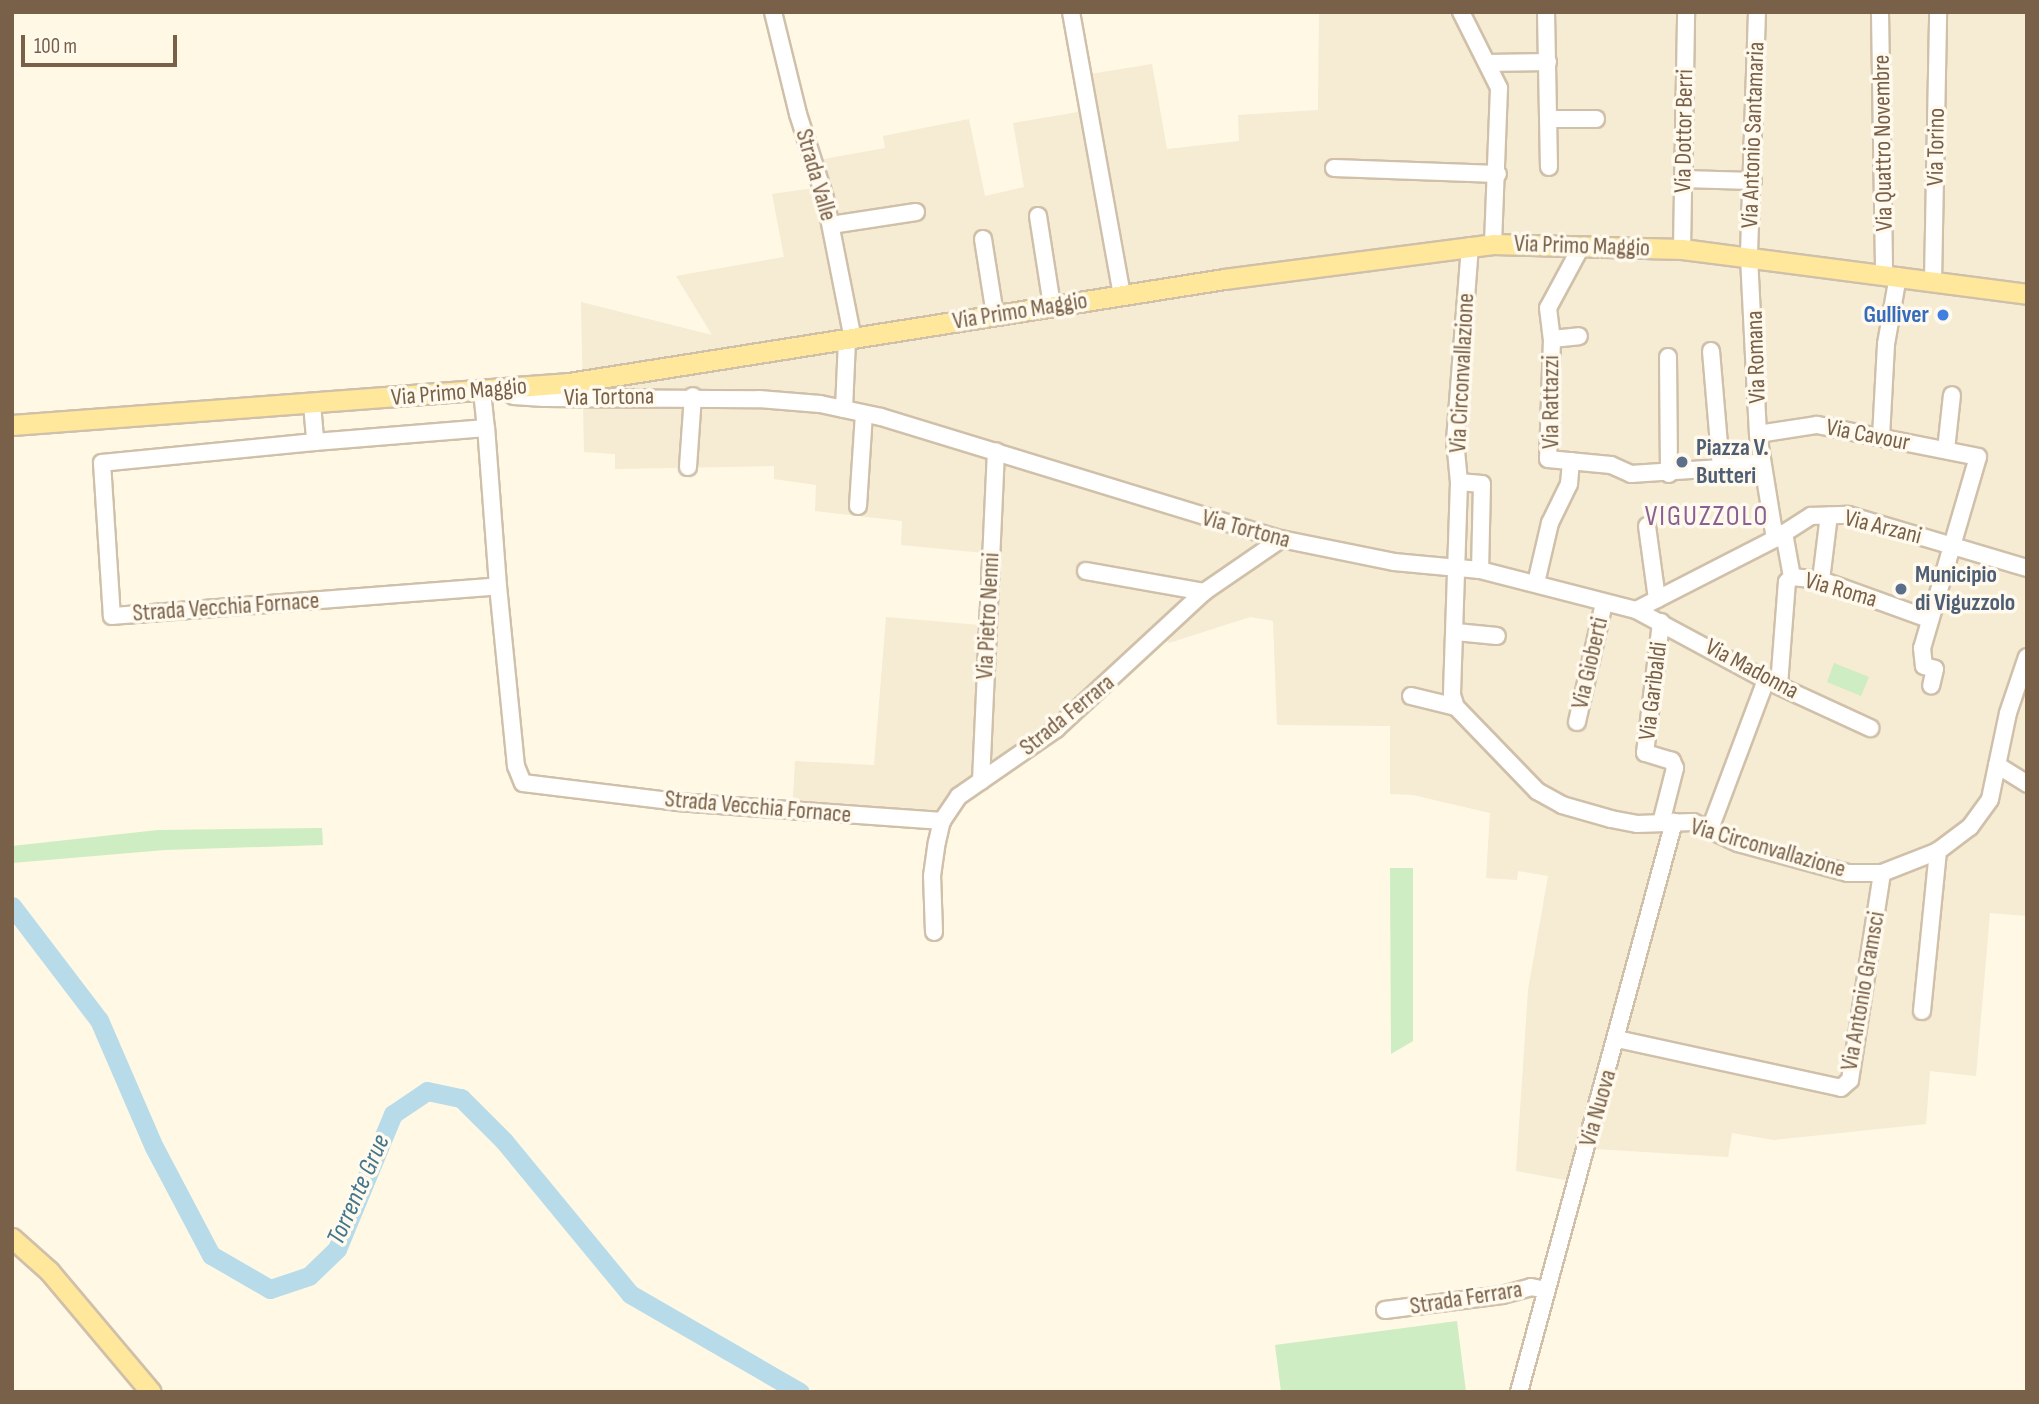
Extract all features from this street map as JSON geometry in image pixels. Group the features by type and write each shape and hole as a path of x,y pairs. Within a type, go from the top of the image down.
{"main road":[{"name":"Via Primo Maggio","path":"12,425 482,391 652,372 1052,305 1493,244 1682,249 2027,294"},
{"path":"12,1238 49,1270 151,1392"}],"street":[{"name":"Strada Valle","path":"773,12 831,225 850,340 844,410"},
{"path":"1071,12 1122,295"},
{"path":"1546,12 1549,167"},
{"name":"Via Dottor Berri","path":"1682,249 1686,12"},
{"name":"Via Antonio Santamaria","path":"1749,257 1757,12"},
{"name":"Via Quattro Novembre","path":"1881,12 1891,275 1881,438"},
{"name":"Via Torino","path":"1933,281 1938,12"},
{"path":"1458,14 1488,63 1499,88 1498,174 1493,244"},
{"path":"1488,63 1548,62"},
{"path":"1548,119 1596,119"},
{"path":"1334,168 1498,174"},
{"path":"1683,179 1753,181"},
{"path":"831,225 916,212"},
{"path":"1038,216 1052,305"},
{"path":"983,239 995,315"},
{"name":"Via Circonvallazione","path":"1470,246 1455,440 1459,482 1452,695 1456,707 1537,791 1562,805 1624,822 1667,822 1710,829 1738,843 1848,873 1882,873 1938,850 1970,827 1990,799 2027,657"},
{"name":"Via Rattazzi","path":"1536,583 1549,523 1569,484 1571,461 1548,460 1552,339 1548,308 1581,247"},
{"name":"Via Romana","path":"1749,257 1761,462 1792,577"},
{"path":"1552,339 1579,336"},
{"path":"1712,351 1720,463"},
{"path":"1668,357 1669,474"},
{"name":"Via Tortona","path":"652,372 662,387 673,395"},
{"name":"Via Tortona","path":"505,389 514,396 544,398 673,395 844,410 996,451 1281,539 1394,562 1480,570 1636,610"},
{"path":"482,391 486,428"},
{"path":"1946,450 1952,395"},
{"path":"688,467 693,396"},
{"path":"312,404 315,442"},
{"path":"858,506 864,414"},
{"name":"Via Cavour","path":"1758,435 1817,425 1978,457 1955,548"},
{"name":"Strada Vecchia Fornace","path":"498,586 112,616 102,463 486,428 516,766 523,783 677,802 942,821"},
{"name":"Via Pietro Nenni","path":"981,781 996,451"},
{"path":"1571,461 1611,465 1631,474 1669,474 1720,463 1761,462"},
{"path":"1459,482 1482,484 1480,570"},
{"path":"1821,580 1829,515"},
{"name":"Via Arzani","path":"1636,610 1779,536 1811,516 1848,515 2027,568"},
{"path":"1647,526 1657,598"},
{"name":"Strada Ferrara","path":"934,932 932,876 942,821 959,796 1056,729 1204,592 1281,539"},
{"path":"1931,686 1935,669 1924,666 1922,655 1929,619 1955,548"},
{"path":"1086,571 1204,592"},
{"path":"1710,829 1773,682 1787,582 1792,577"},
{"name":"Via Roma","path":"1792,577 1821,580 1929,619"},
{"name":"Via Gioberti","path":"1577,722 1604,603"},
{"name":"Via Madonna","path":"1636,610 1773,682 1870,728"},
{"name":"Via Garibaldi","path":"1661,622 1645,753 1672,761 1675,768 1667,822"},
{"path":"1456,632 1497,636"},
{"path":"1411,696 1456,707"},
{"path":"1997,765 2027,784"},
{"name":"Via Nuova","path":"1519,1392 1617,1039 1667,822"},
{"path":"1922,1011 1938,850"},
{"name":"Via Antonio Gramsci","path":"1617,1039 1841,1088 1850,1080 1882,873"},
{"name":"Strada Ferrara","path":"1385,1310 1502,1296 1531,1287 1547,1290"}],"shaded area":[{"path":"1319,12 2027,12 2027,916 1990,913 1976,1076 1930,1071 1926,1124 1774,1140 1732,1133 1728,1157 1595,1149 1586,1184 1516,1171 1528,990 1548,876 1518,871 1517,880 1486,878 1490,813 1413,795 1390,794 1390,726 1277,725 1273,621 1250,617 1169,643 1164,638 960,806 951,826 792,814 795,761 874,765 886,617 980,625 984,553 901,545 902,521 815,511 816,485 774,479 774,466 615,469 615,454 584,452 581,302 712,335 676,276 784,257 772,194 814,188 807,162 885,148 883,136 969,119 985,196 1024,187 1013,123 1084,111 1078,76 1152,64 1167,149 1239,141 1238,115 1318,110"}],"green space":[{"path":"1834,663 1869,677 1861,696 1827,682"},
{"path":"322,828 323,845 165,850 12,863 12,846 158,830"},
{"path":"1390,868 1413,868 1413,1041 1391,1054"},
{"path":"1457,1321 1466,1392 1281,1392 1275,1345"}],"waterway":[{"name":"Torrente Grue","path":"12,906 99,1020 154,1147 211,1255 270,1289 309,1276 337,1249 393,1114 427,1091 461,1098 504,1141 630,1294 800,1392"}],"place":[{"name":"Gulliver","path":"1943,315"},
{"name":"Piazza V. Butteri","path":"1682,462"},
{"name":"Municipio di Viguzzolo","path":"1901,589"}],"district":[{"name":"VIGUZZOLO","path":"1707,517"}]}
